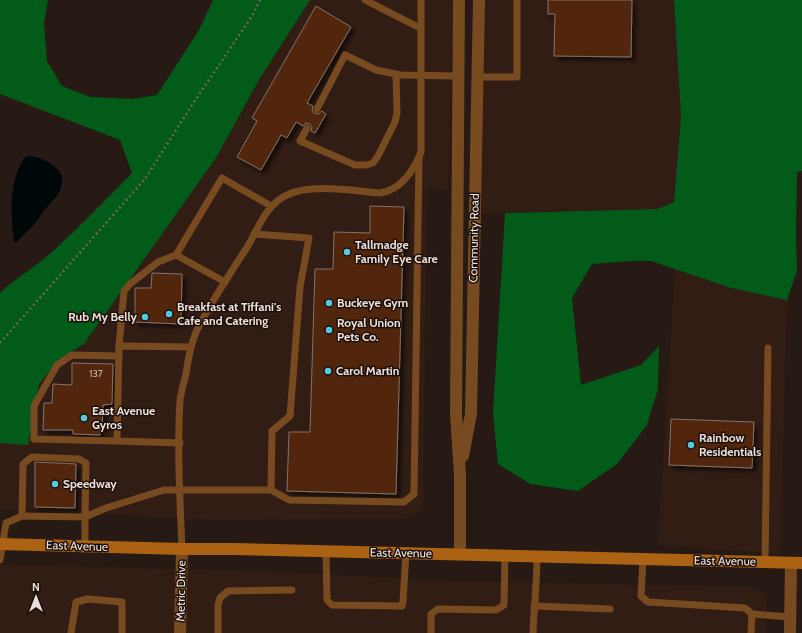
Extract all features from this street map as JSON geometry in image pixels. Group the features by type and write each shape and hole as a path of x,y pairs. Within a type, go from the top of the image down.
{"main road":[{"name":"East Avenue","path":"1,544 797,563"}],"street":[{"name":"Community Road","path":"459,0 457,76 456,414 460,475 460,554"},
{"name":"Community Road","path":"460,475 471,414 479,0"},
{"path":"457,76 478,77"},
{"name":"Metric Drive","path":"180,633 182,549"},
{"path":"790,633 790,617 797,563"}],"lane":[{"path":"365,0 420,28"},
{"path":"182,549 180,490 180,399 191,347 197,330 266,212 275,202 287,195 301,190 321,189 380,193 388,192 408,176 421,152 421,0"},
{"path":"478,77 517,77 517,0"},
{"path":"317,109 345,55 376,70 396,74 457,76"},
{"path":"307,128 300,141 355,165 366,165 373,163 395,122 397,113 396,74"},
{"path":"0,560 1,544 6,523 22,516 85,517 106,508 164,490 271,490 289,500 404,502 414,494 419,157"},
{"path":"117,441 119,346 124,291 130,284 158,262 176,255 222,178 271,206"},
{"path":"254,234 309,238 300,287 290,416 272,431 271,490"},
{"path":"176,255 225,282"},
{"path":"119,346 191,347"},
{"path":"765,562 768,348"},
{"path":"119,356 72,355 57,365 34,406 34,439 180,443"},
{"path":"22,516 23,464 32,457 79,459 86,463 85,546"},
{"path":"326,551 327,600 332,605 402,606 404,601 406,553"},
{"path":"431,633 431,614 438,609 496,610 504,606 505,556"},
{"path":"533,633 538,556"},
{"path":"643,559 642,596 648,602 746,608 752,614 790,617"},
{"path":"218,633 218,605 220,598 228,591 292,590"},
{"path":"71,633 76,602 88,599 122,602 122,633"},
{"path":"534,606 610,609"},
{"path":"751,633 752,614"}],"path":[{"path":"0,343 145,178 252,16 260,0"}],"shaded area":[{"path":"310,0 453,0 448,190 427,188 423,503 420,512 403,519 213,520 0,509 0,443 16,443 53,349 84,344 216,158 259,80"},
{"path":"483,0 674,0 681,117 675,202 657,209 480,213"},
{"path":"31,156 44,160 55,167 62,177 62,183 57,196 42,213 38,220 17,242 14,242 12,220 13,187 25,157"},
{"path":"675,269 731,288 787,300 780,554 658,545"},
{"path":"0,564 312,573 423,580 752,587 767,595 766,633 0,633"}],"green space":[{"path":"0,0 48,0 44,23 47,61 62,86 90,97 133,99 157,95 199,30 213,0 310,0 259,80 216,158 84,344 59,359 39,384 28,445 0,443 0,293 57,247 132,173 120,140 0,94"},
{"path":"674,0 802,0 802,171 797,172 797,271 787,300 731,288 651,261 592,264 572,298 581,385 641,365 659,346 658,389 647,425 617,464 578,491 530,484 498,464 493,414 505,213 657,209 674,202 681,117"}],"building":[{"path":"548,0 632,0 631,57 554,56 555,14 548,14"},
{"path":"316,6 351,27 307,103 313,106 312,110 314,113 318,114 322,111 326,114 315,133 311,131 312,127 310,124 306,123 303,126 296,122 287,138 281,135 261,170 237,157 257,121 252,118"},
{"path":"370,206 404,207 396,494 287,491 289,432 310,432 315,269 333,269 334,232 370,233"},
{"path":"152,273 182,274 181,324 135,322 135,288 151,288"},
{"path":"72,363 113,364 112,404 103,405 102,429 100,429 100,435 73,434 73,430 43,430 44,403 52,403 53,384 72,385"},
{"path":"671,419 754,422 752,468 669,465"},
{"path":"35,462 76,464 75,508 35,507"}],"place":[{"name":"Tallmadge Family Eye Care","path":"347,252"},
{"name":"Buckeye Gym","path":"329,303"},
{"name":"Breakfast at Tiffani's Cafe and Catering","path":"169,314"},
{"name":"Rub My Belly","path":"145,317"},
{"name":"Royal Union Pets Co.","path":"329,330"},
{"name":"Carol Martin","path":"328,371"},
{"name":"East Avenue Gyros","path":"84,418"},
{"name":"Rainbow Residentials","path":"691,445"},
{"name":"Speedway","path":"55,484"}]}
